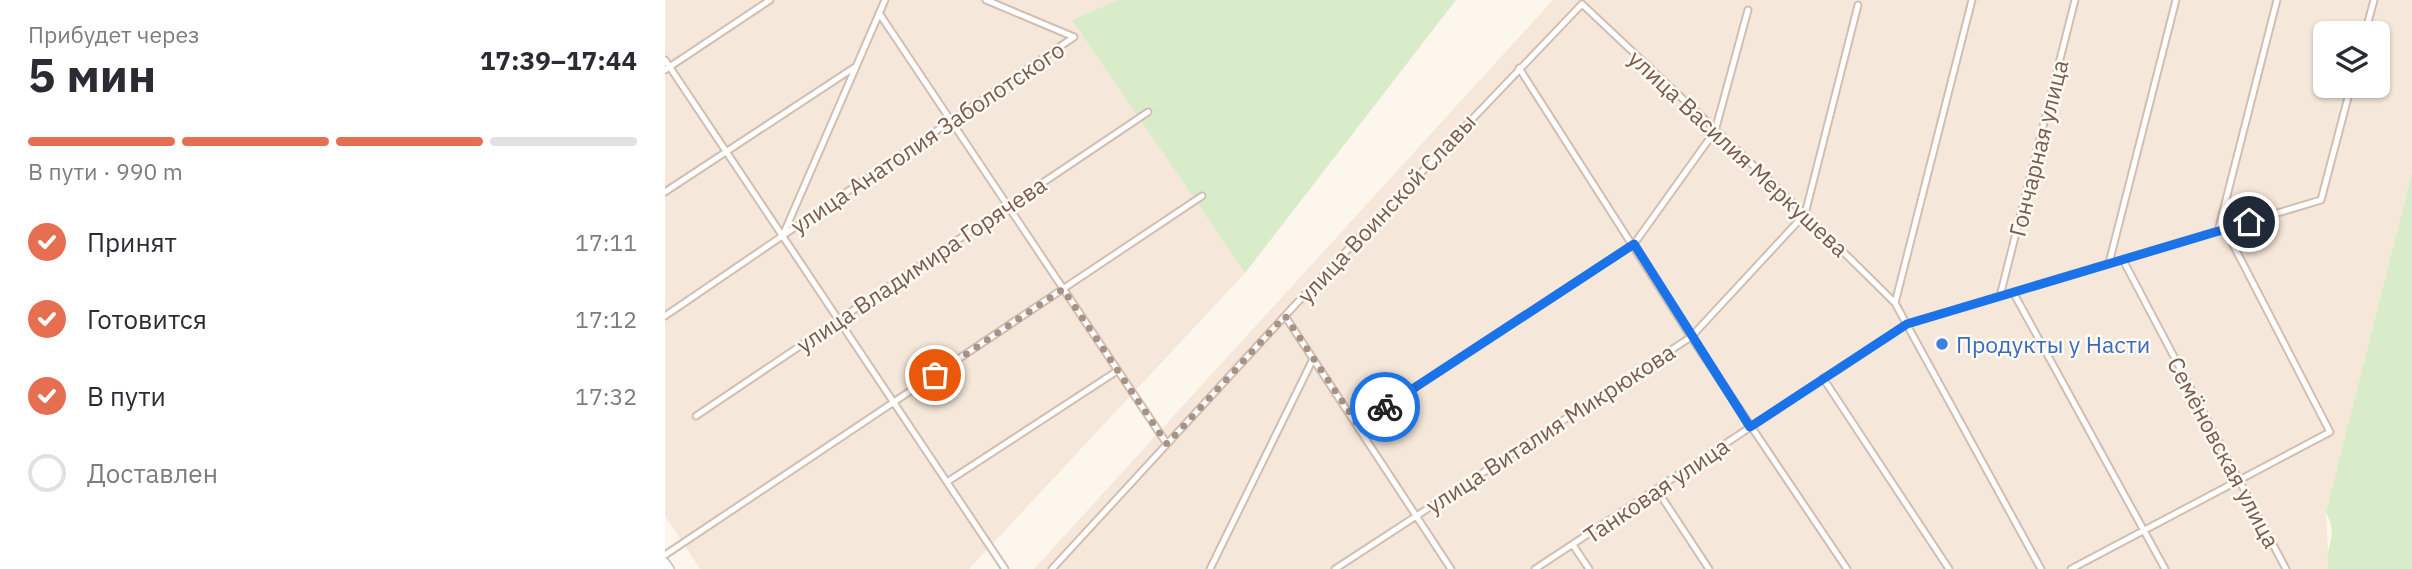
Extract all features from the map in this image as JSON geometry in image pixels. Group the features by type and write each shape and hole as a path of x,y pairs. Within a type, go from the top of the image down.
{"street":[{"path":"667,68 770,0"},
{"name":"улица Анатолия Заболотского","path":"781,238 885,0"},
{"name":"улица Анатолия Заболотского","path":"665,316 1073,37 986,0"},
{"path":"1895,303 1972,0"},
{"name":"Гончарная улица","path":"2000,296 2075,0"},
{"path":"2109,263 2176,0"},
{"path":"2071,569 2330,432 2222,230 2277,0"},
{"path":"2368,21 2374,0"},
{"name":"улица Василия Меркушева","path":"1582,4 1805,214 1895,303 2041,569"},
{"name":"улица Воинской Славы","path":"1052,569 1285,316 1582,4"},
{"name":"улица Виталия Микрюкова","path":"1335,569 1691,338 1805,214 1858,5"},
{"path":"1358,425 1634,244 1715,131 1748,10"},
{"path":"879,13 1167,444"},
{"path":"665,60 667,68 1005,569"},
{"path":"665,192 856,66"},
{"path":"1519,68 1634,244 1691,338 1847,569"},
{"name":"Танковая улица","path":"1535,569 1907,324 2321,200 2348,98"},
{"name":"улица Владимира Горячева","path":"696,416 1148,112"},
{"path":"665,555 1202,196"},
{"name":"Семёновская улица","path":"2123,260 2238,482 2287,569"},
{"path":"2013,292 2165,569"},
{"path":"1285,316 1451,569"},
{"path":"1210,569 1313,359"},
{"path":"947,482 1117,371"},
{"path":"1823,378 1949,569"},
{"path":"1657,490 1709,569"},
{"path":"1573,545 1589,569"},
{"path":"665,562 670,569"}],"shaded area":[{"path":"665,0 1118,0 1072,20 1245,273 969,569 700,569 665,516"},
{"path":"1553,0 2412,0 2412,172 2326,512 2329,569 1034,569"}],"green space":[{"path":"1118,0 1456,0 1245,273 1072,20"},
{"path":"2412,172 2412,569 2329,569 2328,554 2332,530 2326,512"}],"way so far":[{"path":"935,375 1063,289 1167,444 1285,316 1358,425 1385,407"}],"place":[{"name":"Продукты у Насти","path":"1942,344"}],"route":[{"path":"1385,407 1634,244 1691,338 1750,427 1907,324 2249,222"}]}
